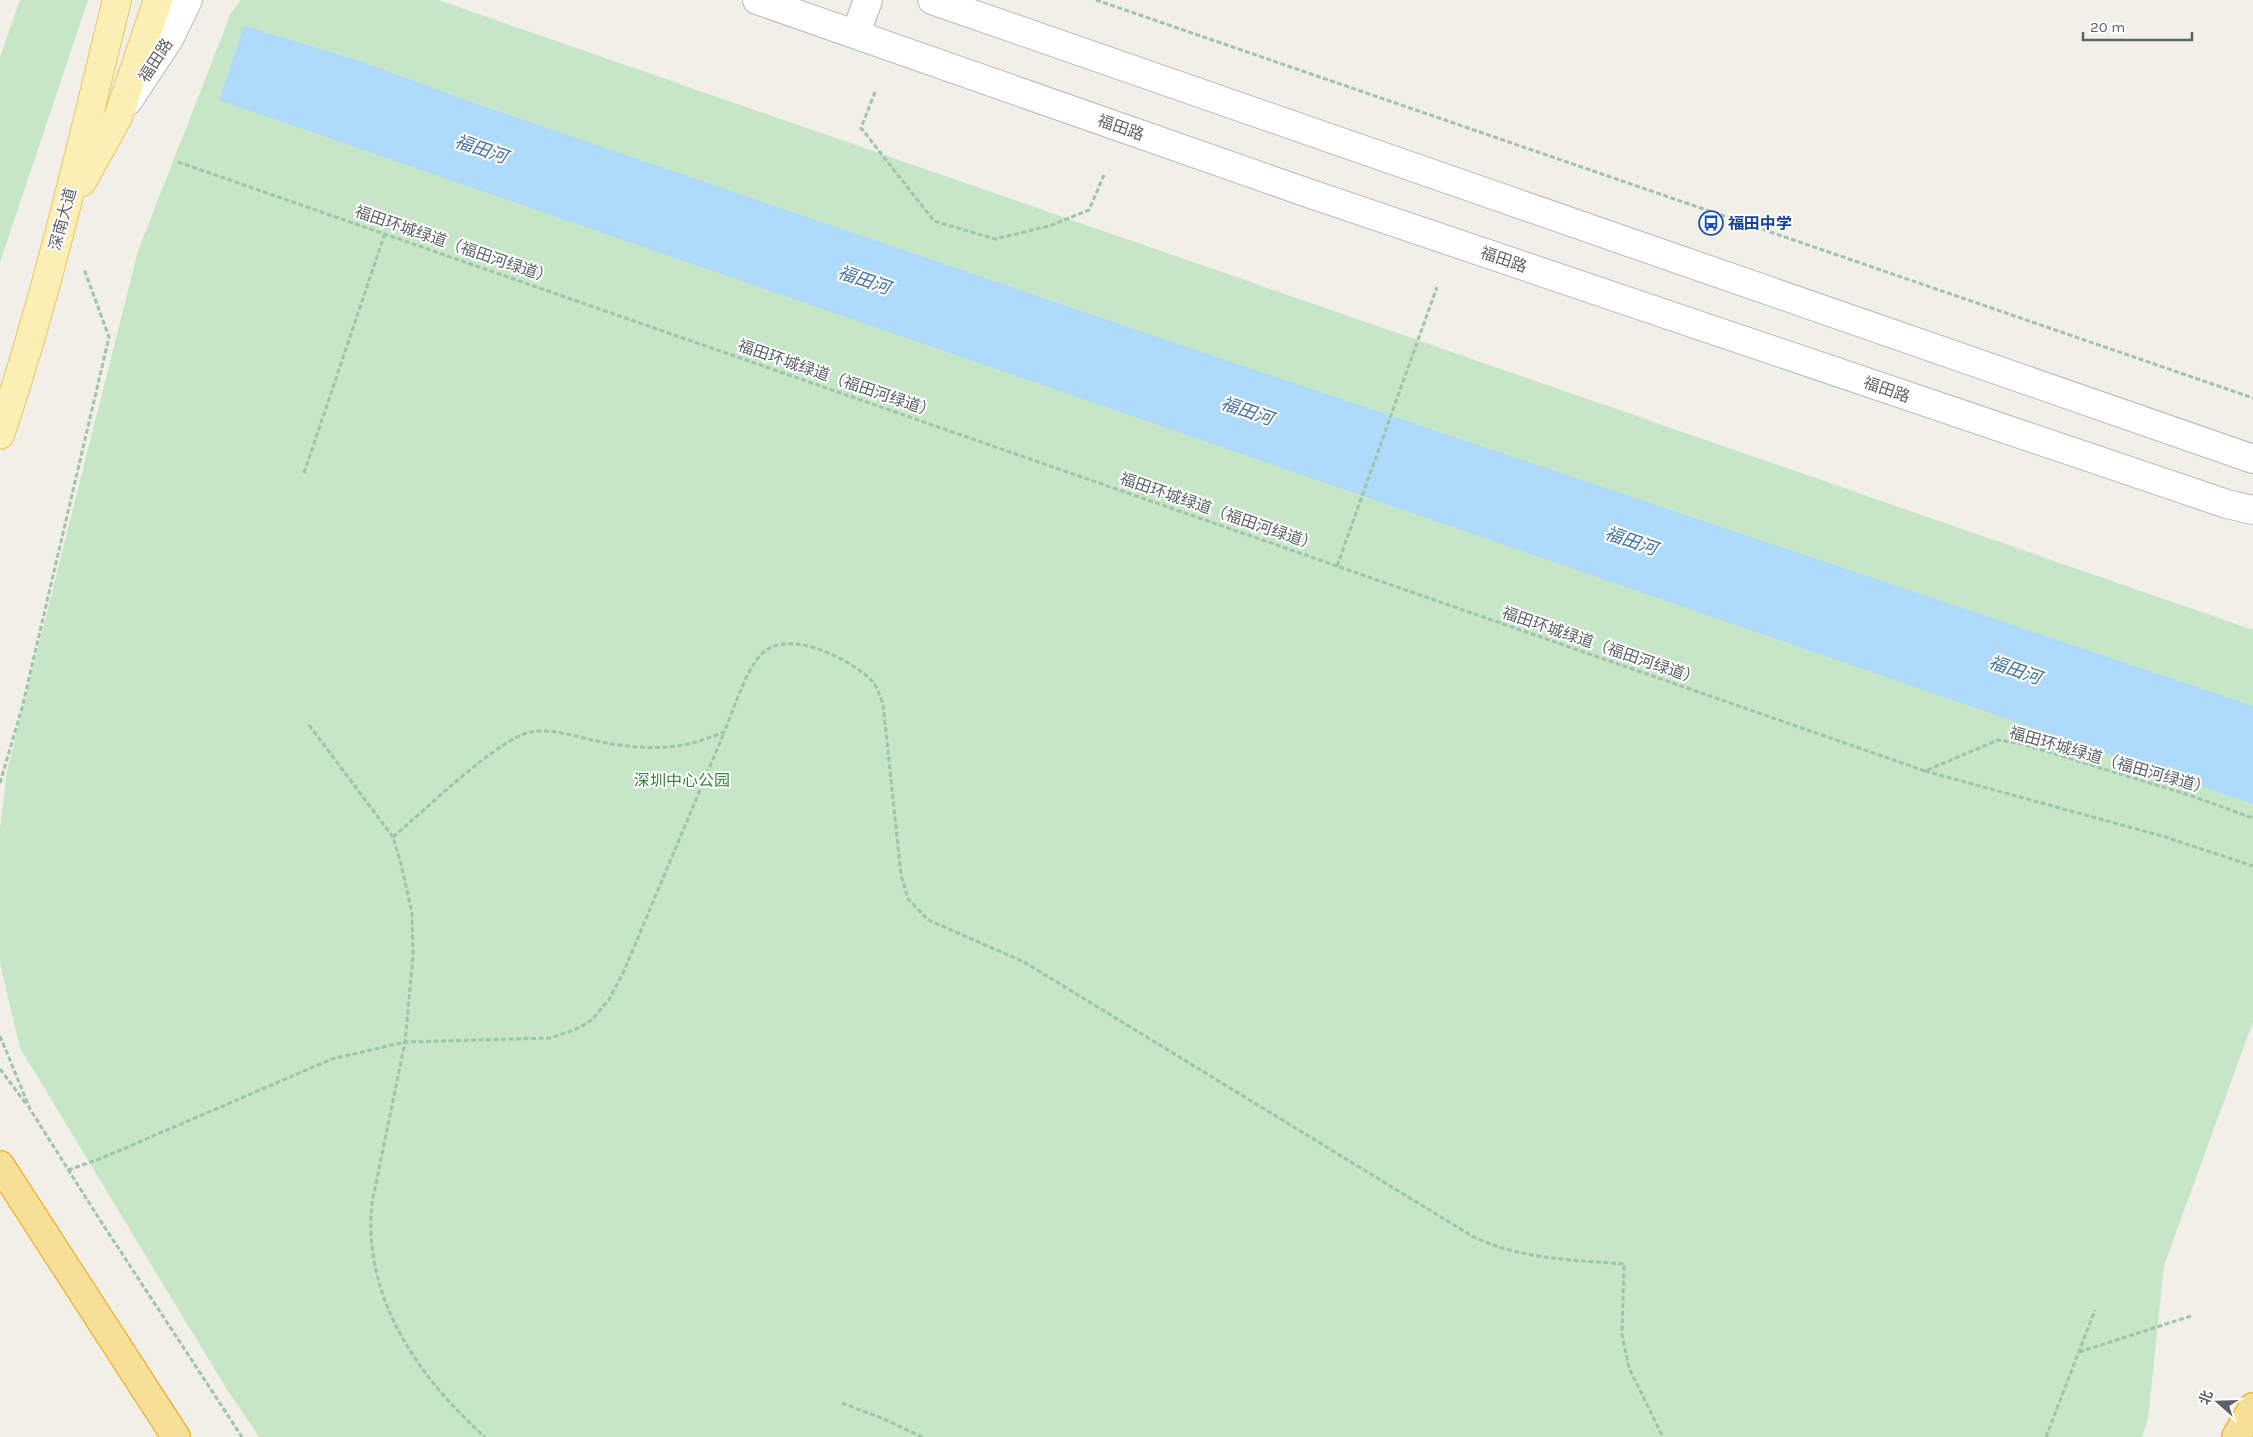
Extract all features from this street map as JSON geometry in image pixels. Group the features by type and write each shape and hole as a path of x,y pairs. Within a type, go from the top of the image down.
{"highway":[{"path":"2,1169 176,1437"},
{"path":"2236,1437 2253,1407"}],"main road":[{"name":"深南大道","path":"0,435 22,370 64,214 117,0"},
{"path":"64,214 118,117 158,0"},
{"name":"福田路","path":"118,117 169,39 188,0"},
{"name":"福田路","path":"757,0 856,33 1305,192 2227,504 2253,510"},
{"path":"856,33 868,0"},
{"path":"932,0 2253,459"}],"path":[{"path":"1096,0 2253,398"},
{"path":"875,92 861,128 934,220 995,238 1049,226 1088,210 1104,175"},
{"name":"福田环城绿道（福田河绿道）","path":"178,162 1925,771 1998,740 2022,744 2189,795 2253,818"},
{"path":"304,473 386,233"},
{"path":"0,781 22,708 109,337 83,266"},
{"path":"1337,566 1437,287"},
{"path":"68,1170 102,1158 332,1059 405,1042 551,1038 576,1029 592,1020 610,998 624,971 751,668 765,651 783,642 804,644 855,667 873,682 883,704 901,874 908,899 928,920 1024,962 1472,1236 1494,1247 1519,1253 1624,1264 1622,1335 1629,1368 1663,1437"},
{"path":"309,726 393,837 412,913 414,956 405,1042 372,1203 370,1224 376,1272 390,1316 413,1354 443,1396 485,1437"},
{"path":"393,837 491,753 510,741 530,732 553,731 602,742 662,747 692,743 724,732"},
{"path":"1925,771 2162,836 2253,866"},
{"path":"0,1036 30,1109"},
{"path":"0,1068 30,1109 242,1437"},
{"path":"2046,1437 2095,1310"},
{"path":"2078,1353 2191,1316"},
{"path":"842,1403 884,1419 922,1437"}],"green space":[{"path":"20,0 88,0 0,262 0,58"},
{"name":"深圳中心公园","path":"241,0 438,0 2253,630 2253,1022 2164,1265 2148,1419 2142,1437 259,1437 226,1388 20,1048 0,963 0,829 7,771 138,251 231,13"}],"water":[{"name":"福田河","path":"244,26 360,61 471,102 1163,339 2253,706 2253,804 219,100"}],"place":[{"name":"福田中学","path":"1711,223"}]}
